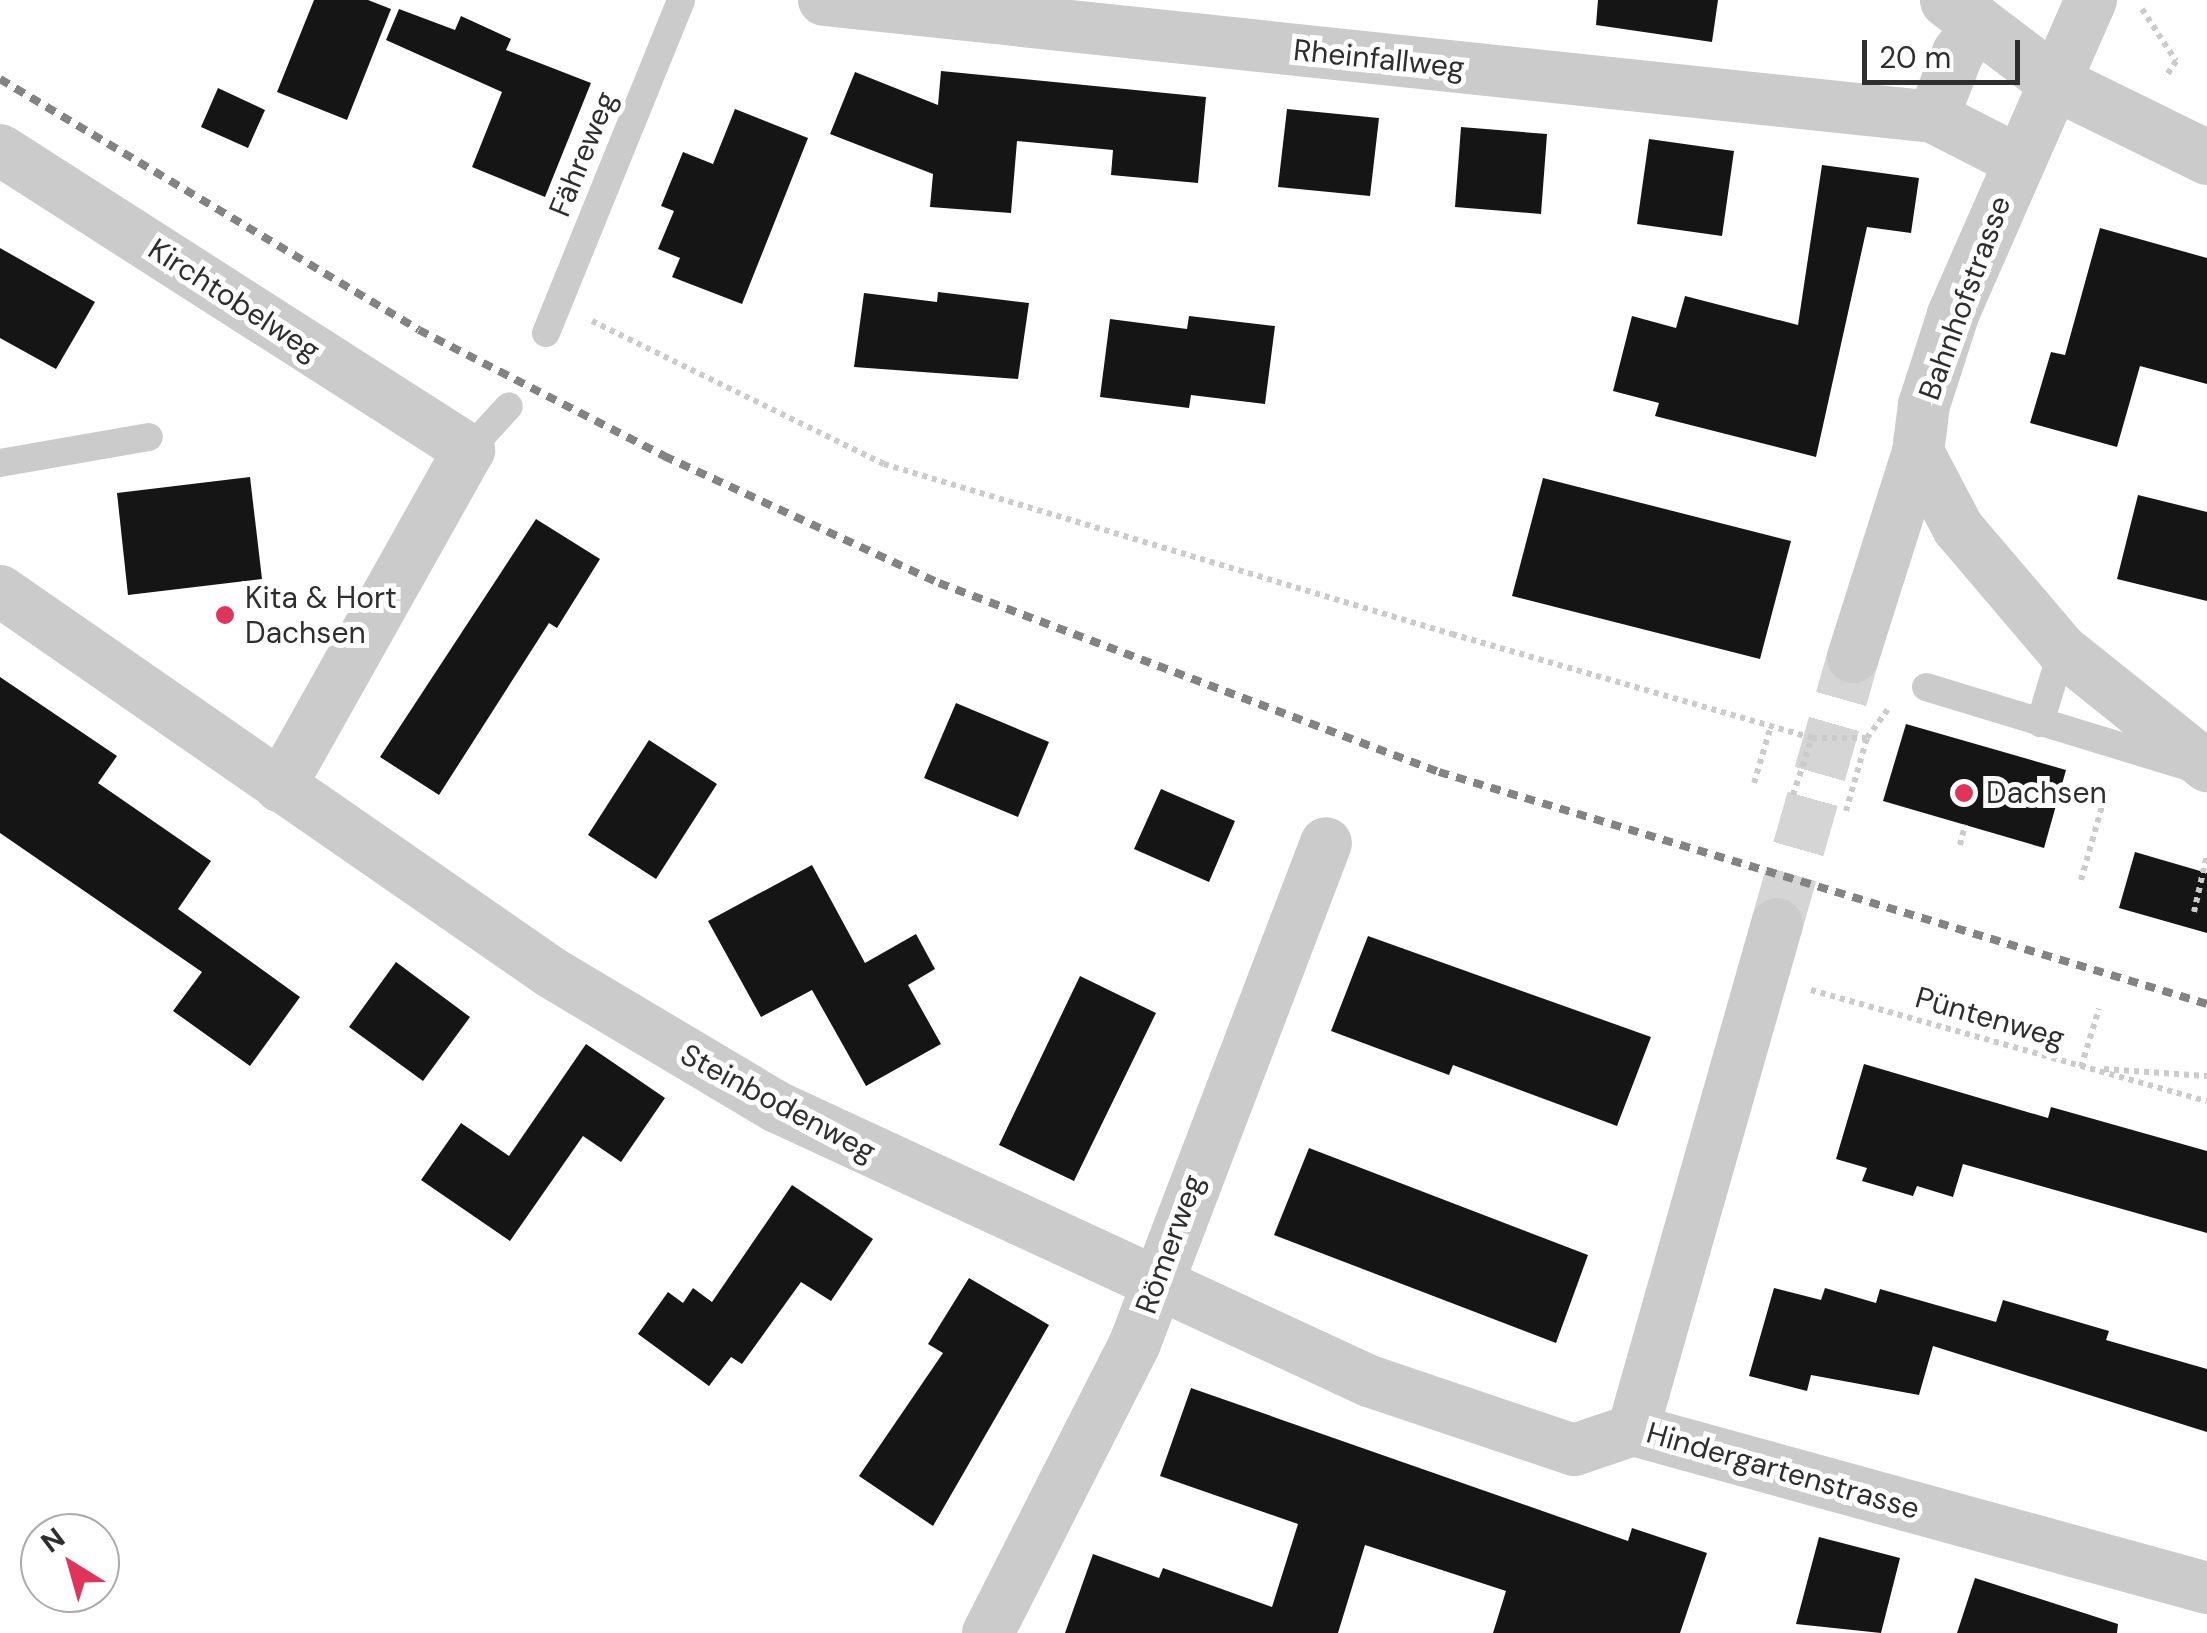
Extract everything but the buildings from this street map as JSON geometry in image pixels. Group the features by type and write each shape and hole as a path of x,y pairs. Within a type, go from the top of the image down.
{"street":[{"name":"Rheinfallweg","path":"824,0 1933,117 2019,161"},
{"name":"Bahnhofstrasse","path":"1918,452 1924,405 1953,315 2019,161 2058,84 2091,0"},
{"path":"1933,117 1958,52 1963,13 2058,84 2207,157"},
{"name":"Kirchtobelweg","path":"0,150 469,450"},
{"path":"280,787 469,450"},
{"path":"1918,452 1958,528 2062,650 2207,769"},
{"path":"1853,657 1918,452"},
{"name":"Steinbodenweg","path":"0,591 280,787 683,1054 1154,1286 1370,1381 1574,1450 1633,1430"},
{"name":"Römerweg","path":"988,1633 1136,1343 1154,1286 1326,843"},
{"name":"Hindergartenstrasse","path":"1776,924 1633,1430 2207,1588"}],"lane":[{"name":"Fähreweg","path":"546,333 681,0"},
{"path":"469,450 509,406"},
{"path":"0,464 149,437"},
{"path":"2040,724 2062,650"},
{"path":"1926,687 2040,724 2207,769"}],"path":[{"path":"2133,124 2176,61 2140,0"},
{"path":"558,304 884,464 1812,738 1867,738"},
{"path":"1846,812 1867,738 1891,704 1926,687"},
{"path":"1754,783 1771,726"},
{"path":"1793,795 1812,738"},
{"path":"2081,880 2120,746"},
{"path":"1960,845 1965,826"},
{"path":"2194,912 2207,855"},
{"name":"Püntenweg","path":"1762,976 2207,1102"},
{"path":"2099,1009 2084,1067 2207,1076"}],"tunnel":[{"path":"1777,924 1853,657"}],"railway":[{"path":"0,79 419,330 664,456 939,583 1439,772 2207,1004"}],"place":[{"name":"Kita & Hort Dachsen","path":"225,615"},
{"name":"Dachsen","path":"1964,793"}]}
